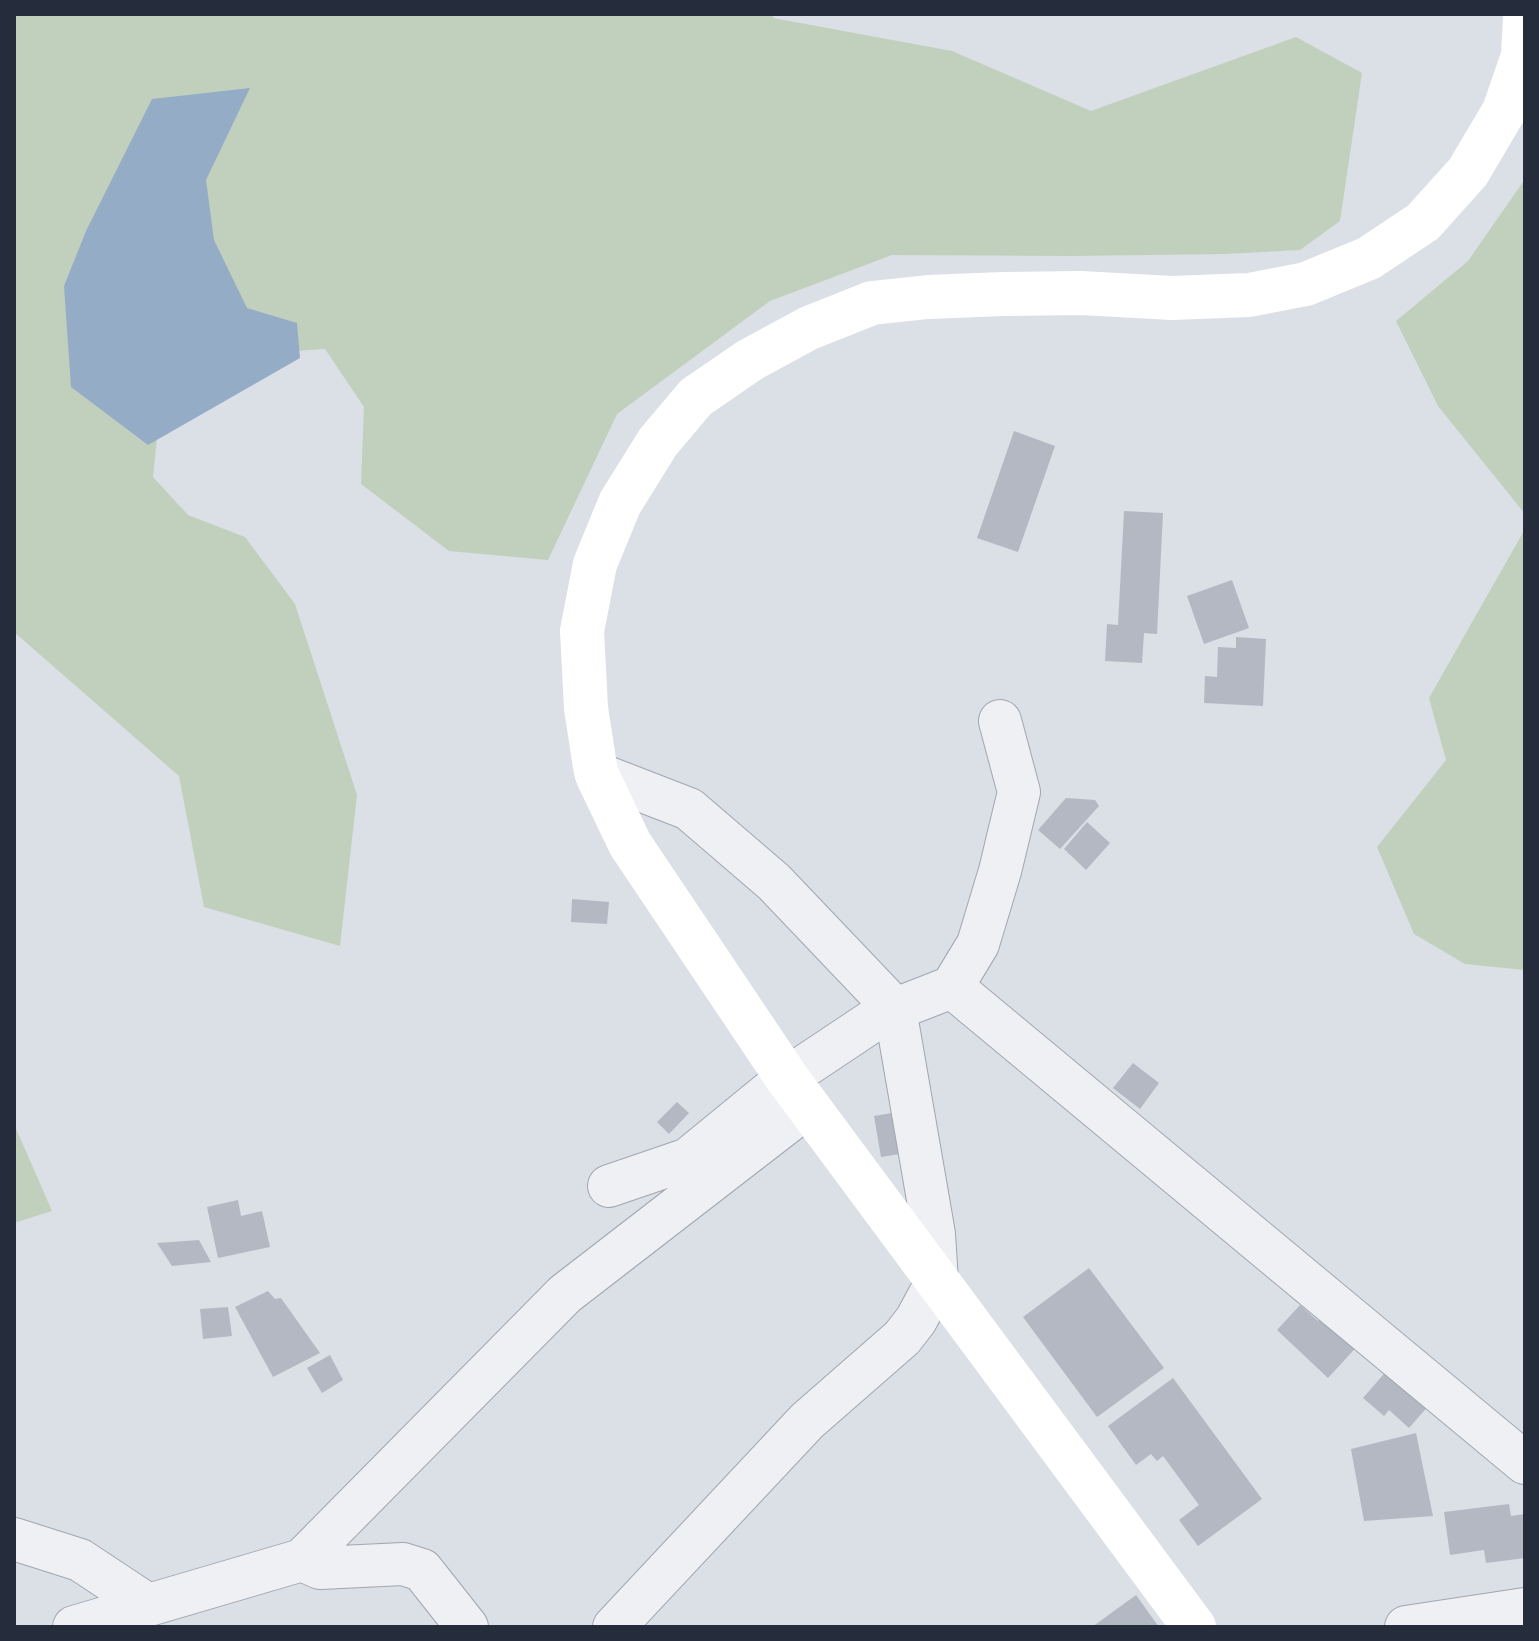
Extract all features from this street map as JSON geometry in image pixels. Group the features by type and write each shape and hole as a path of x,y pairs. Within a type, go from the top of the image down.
{"street":[{"path":"1194,1627 797,1092 630,844 596,773 586,708 582,631 595,564 620,503 658,442 696,397 750,360 809,328 872,303 1003,294 1081,293 1172,298 1249,295 1306,284 1369,258 1423,222 1468,172 1504,111 1523,56 1525,17"},
{"path":"74,1627 302,1560 565,1294 883,1014 952,987 978,944 1019,792 1000,721"},
{"path":"596,773 689,809 774,882 895,1009 934,1234 937,1281 916,1320 902,1338 807,1421 614,1627"},
{"path":"952,987 1525,1463"},
{"path":"609,1186 688,1159 797,1092"},
{"path":"14,1539 80,1560 148,1605"},
{"path":"302,1560 320,1568 403,1564 422,1570 467,1627"},
{"path":"1406,1627 1525,1609"}],"green space":[{"path":"14,14 773,14 773,18 952,51 1091,111 1296,37 1362,73 1340,221 1300,250 1071,256 892,255 770,301 617,414 548,560 449,551 361,484 364,407 325,349 251,354 160,410 153,477 188,515 245,537 295,604 357,795 340,946 204,907 179,776 14,632"},
{"path":"1525,179 1525,514 1438,406 1396,321 1468,261"},
{"path":"1525,529 1525,970 1465,964 1414,934 1377,847 1446,760 1429,698"},
{"path":"14,1124 52,1211 14,1223"}],"water":[{"path":"250,88 206,180 214,240 247,308 297,323 300,358 148,445 71,387 64,286 86,231 152,99"}],"building":[{"path":"1014,431 1055,446 1018,552 977,538"},
{"path":"1124,511 1163,513 1157,634 1144,633 1142,663 1105,661 1107,624 1118,625"},
{"path":"1232,580 1249,628 1204,644 1187,596"},
{"path":"1236,637 1266,639 1263,706 1204,703 1205,676 1217,677 1218,647 1236,648"},
{"path":"1066,798 1095,800 1099,806 1060,849 1038,830"},
{"path":"1087,822 1110,843 1086,870 1064,849"},
{"path":"572,899 609,902 607,924 571,922"},
{"path":"1133,1063 1159,1083 1140,1109 1113,1088"},
{"path":"677,1102 689,1113 669,1134 657,1122"},
{"path":"898,1112 906,1153 881,1157 874,1116"},
{"path":"238,1200 241,1216 262,1211 270,1247 218,1258 207,1207"},
{"path":"199,1240 211,1262 172,1266 157,1243"},
{"path":"1089,1268 1164,1368 1097,1417 1023,1317"},
{"path":"268,1291 275,1299 281,1298 320,1353 273,1377 235,1307"},
{"path":"1300,1305 1318,1321 1325,1313 1363,1340 1328,1378 1277,1330"},
{"path":"228,1307 232,1336 203,1339 200,1309"},
{"path":"330,1355 343,1380 322,1393 307,1368"},
{"path":"1389,1368 1430,1404 1409,1428 1389,1410 1384,1416 1363,1398"},
{"path":"1173,1378 1262,1499 1198,1546 1179,1520 1199,1505 1163,1456 1157,1461 1151,1454 1136,1465 1108,1426"},
{"path":"1416,1433 1433,1516 1364,1521 1351,1449"},
{"path":"1509,1504 1511,1516 1525,1514 1525,1558 1486,1563 1484,1550 1450,1555 1444,1512"},
{"path":"1136,1595 1159,1627 1092,1627"}]}
